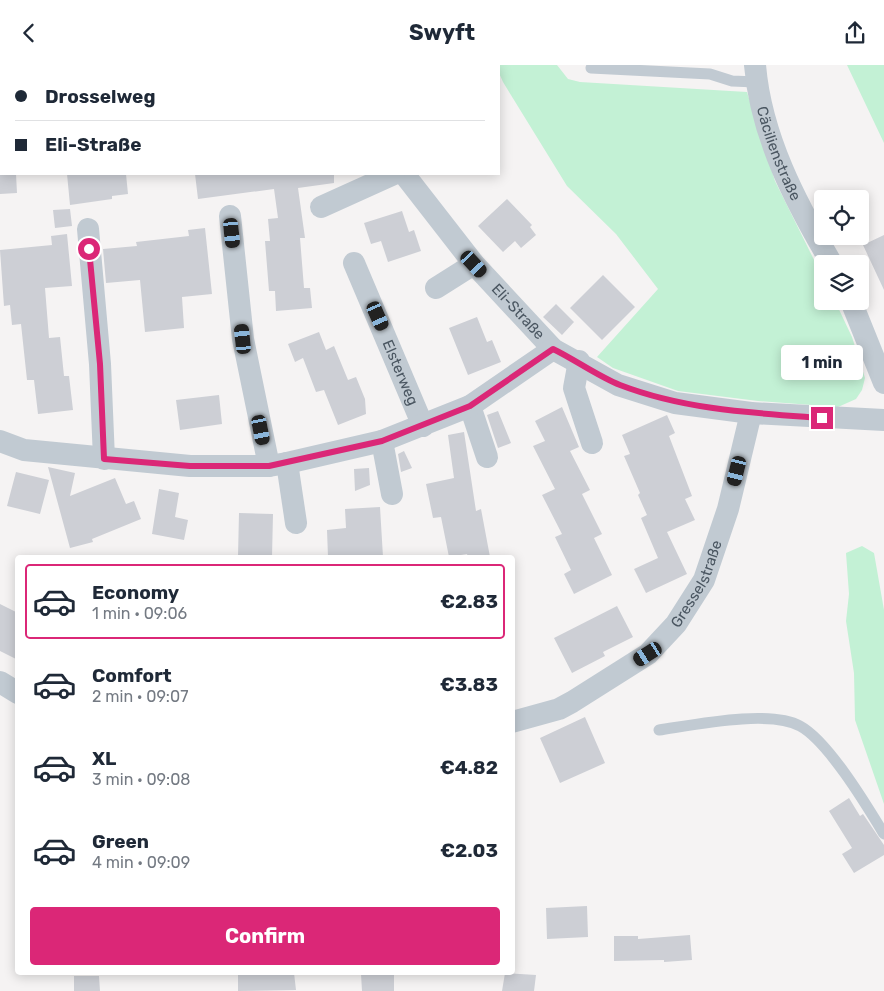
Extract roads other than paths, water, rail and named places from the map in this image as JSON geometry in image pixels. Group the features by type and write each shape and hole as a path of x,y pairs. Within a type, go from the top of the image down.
{"street":[{"name":"Cäcilienstraße","path":"756,73 765,121 797,204 827,255"},
{"path":"321,207 392,175"},
{"name":"Eli-Straße","path":"405,175 474,264 553,349 579,361 618,385 675,403 751,413 884,420"},
{"path":"230,216 243,339 296,523"},
{"path":"88,229 100,364 104,459"},
{"name":"Elsterweg","path":"354,263 423,425"},
{"path":"436,288 474,264"},
{"path":"855,310 883,378"},
{"path":"0,441 24,450 104,459 190,466 278,464 382,441 470,406 553,349"},
{"path":"579,361 574,388 592,443"},
{"path":"470,406 487,457"},
{"name":"Gresselstraße","path":"515,721 558,709 572,702 648,654 676,624 704,580 728,509 751,413"},
{"path":"382,441 392,494"},
{"path":"0,682 15,691"}],"lane":[{"path":"591,68 710,74 732,81 756,73"},
{"path":"659,730 732,720 769,719 799,725 819,743 856,789 884,834"}]}
